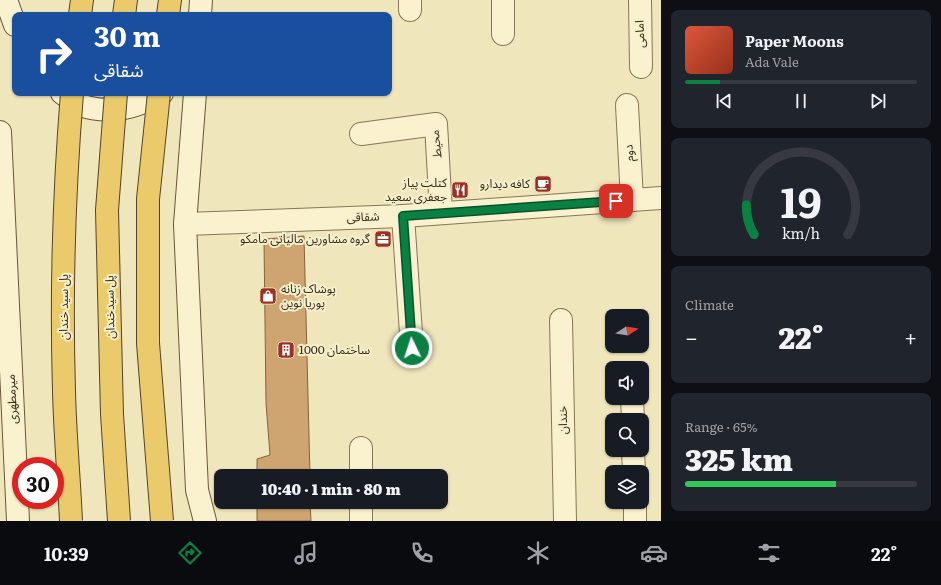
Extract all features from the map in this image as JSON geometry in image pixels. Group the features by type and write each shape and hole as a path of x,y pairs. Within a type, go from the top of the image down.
{"highway":[{"path":"80,12 82,0"},
{"path":"124,12 126,0"},
{"path":"168,12 170,0"},
{"name":"پل سید خندان","path":"71,521 64,391 63,338 67,156 72,96"},
{"name":"پل سیدخندان","path":"116,96 107,210 112,414 119,521"},
{"path":"159,96 148,199 148,322 162,521"}],"street":[{"path":"6,0 12,17"},
{"path":"200,12 201,0"},
{"path":"503,0 503,34"},
{"name":"امامی","path":"640,0 641,67"},
{"path":"67,96 79,104 114,111 148,102 157,96"},
{"path":"195,96 185,224 197,490 204,521"},
{"name":"دوم","path":"627,105 632,200"},
{"name":"محیط","path":"361,134 436,124 441,213"},
{"name":"میرمطهری","path":"0,132 18,521"},
{"name":"شقاقی","path":"185,224 403,216 661,198"},
{"path":"403,216 412,348"},
{"name":"خندان","path":"561,320 565,521"},
{"path":"361,448 361,469"},
{"path":"361,509 361,521"},
{"path":"635,509 635,521"}],"building":[{"name":"ساختمان 1000","path":"304,236 310,469 257,469 257,459 270,455 266,403 264,239"},
{"path":"257,509 310,509 311,521 257,521"}],"place":[{"name":"کافه دیدارو","path":"543,184"},
{"name":"کتلت پیاز جعفری سعید","path":"460,190"},
{"name":"گروه مشاورین مالیاتی مامکو","path":"383,239"},
{"name":"پوشاک زنانه پوریا نوین","path":"268,296"},
{"name":"ساختمان 1000","path":"286,350"}],"route":[{"path":"412,348 403,216 616,201"}]}
